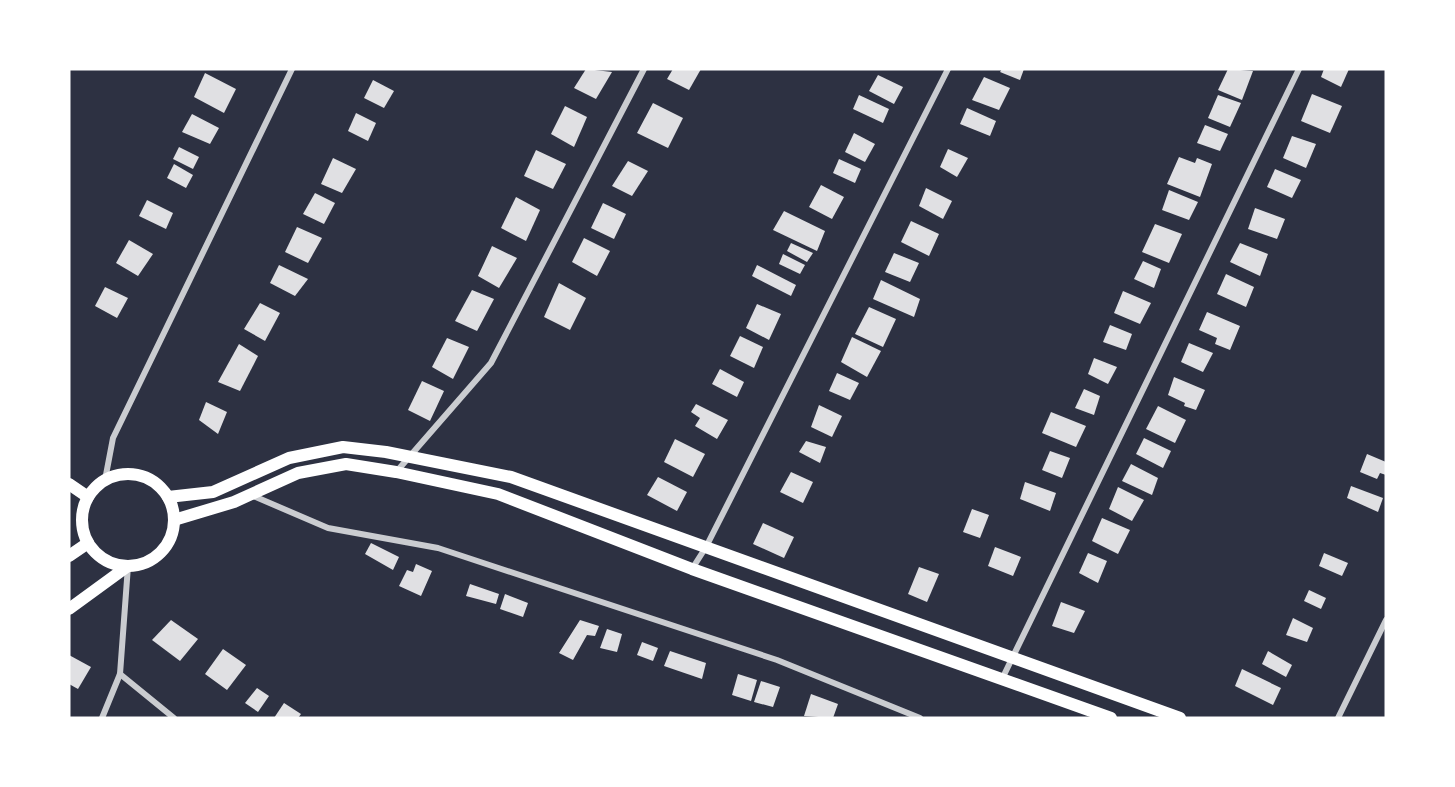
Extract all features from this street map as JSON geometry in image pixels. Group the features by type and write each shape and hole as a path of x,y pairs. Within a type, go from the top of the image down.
{"main road":[{"path":"168,497 213,492 289,458 343,447 411,457 511,477 1180,718"},
{"path":"174,520 249,495 298,473 346,464 396,472 498,494 692,568 1111,718"},
{"path":"69,609 128,566 155,557 165,547 171,534 174,520 168,497 146,478 118,475 105,480 88,497 82,520 88,543 105,560 128,566"},
{"path":"69,483 88,497"},
{"path":"69,556 88,543"}],"street":[{"path":"105,480 113,438 292,69"},
{"path":"396,472 491,363 644,69"},
{"path":"692,568 706,548 948,69"},
{"path":"1002,678 1299,69"},
{"path":"249,495 328,528 438,548 777,660 920,718"},
{"path":"102,718 120,674 128,566"},
{"path":"1338,718 1386,620"},
{"path":"120,674 174,718"}],"building":[{"path":"586,69 612,72 596,99 574,88"},
{"path":"673,69 701,69 689,90 667,79"},
{"path":"1002,69 1024,69 1020,80 1000,72"},
{"path":"1228,69 1253,71 1242,100 1218,90"},
{"path":"1324,69 1349,69 1341,87 1321,77"},
{"path":"205,73 236,89 224,113 194,97"},
{"path":"878,75 903,87 894,104 869,91"},
{"path":"984,77 1010,88 999,110 972,100"},
{"path":"373,80 394,91 384,108 364,98"},
{"path":"1312,94 1342,106 1330,133 1301,121"},
{"path":"859,95 889,109 883,123 853,109"},
{"path":"1218,95 1241,103 1230,127 1208,118"},
{"path":"653,103 683,118 668,148 637,133"},
{"path":"565,106 587,117 574,147 551,134"},
{"path":"967,108 996,121 990,136 960,124"},
{"path":"356,113 376,123 368,141 348,131"},
{"path":"192,114 219,128 210,144 182,132"},
{"path":"1205,125 1228,134 1220,151 1197,143"},
{"path":"854,133 875,144 865,162 845,152"},
{"path":"1292,136 1316,144 1306,168 1283,158"},
{"path":"179,147 199,157 193,169 173,159"},
{"path":"948,149 968,158 957,177 940,167"},
{"path":"536,150 566,164 553,189 524,176"},
{"path":"1179,157 1195,163 1197,158 1212,164 1200,197 1167,184"},
{"path":"333,158 356,169 342,193 321,184"},
{"path":"839,159 861,169 855,183 833,173"},
{"path":"628,161 648,171 632,196 612,186"},
{"path":"174,164 193,175 186,188 167,178"},
{"path":"1275,169 1301,180 1292,198 1267,187"},
{"path":"821,185 844,197 832,219 809,207"},
{"path":"926,188 952,201 943,219 919,206"},
{"path":"1169,190 1198,202 1189,220 1162,210"},
{"path":"315,193 335,203 324,224 303,214"},
{"path":"516,197 540,210 526,241 501,228"},
{"path":"147,200 173,213 166,229 139,216"},
{"path":"603,203 626,214 614,239 591,228"},
{"path":"1255,208 1285,219 1277,239 1248,229"},
{"path":"784,211 825,231 817,251 773,230"},
{"path":"911,221 939,234 929,256 901,242"},
{"path":"1155,224 1182,234 1169,263 1142,252"},
{"path":"297,227 322,238 308,263 285,252"},
{"path":"584,238 610,251 597,276 572,262"},
{"path":"129,240 153,254 138,276 116,263"},
{"path":"791,243 813,253 807,262 787,251"},
{"path":"1240,243 1268,254 1260,276 1230,262"},
{"path":"492,246 517,258 499,288 478,276"},
{"path":"894,253 919,263 910,282 885,272"},
{"path":"783,254 805,265 800,274 779,264"},
{"path":"1143,261 1161,269 1154,288 1134,279"},
{"path":"279,265 308,279 295,296 270,283"},
{"path":"757,265 796,285 791,296 752,276"},
{"path":"1226,274 1254,287 1246,307 1217,294"},
{"path":"881,280 920,299 914,317 873,299"},
{"path":"559,283 586,298 570,330 544,317"},
{"path":"105,287 128,298 117,318 95,306"},
{"path":"472,290 494,299 477,331 455,321"},
{"path":"1123,291 1151,303 1140,324 1114,313"},
{"path":"260,303 280,313 265,341 244,329"},
{"path":"757,304 781,314 769,340 746,328"},
{"path":"869,307 896,319 883,347 855,334"},
{"path":"1207,312 1240,326 1230,350 1215,344 1217,338 1199,330"},
{"path":"1110,325 1132,334 1126,350 1103,342"},
{"path":"740,336 763,347 754,368 730,356"},
{"path":"852,337 881,351 867,377 841,362"},
{"path":"447,338 469,347 453,379 432,367"},
{"path":"1189,343 1213,353 1203,372 1181,362"},
{"path":"239,344 258,356 240,391 218,382"},
{"path":"1094,358 1117,367 1108,384 1088,374"},
{"path":"720,369 744,382 737,397 712,384"},
{"path":"837,373 859,383 850,400 829,391"},
{"path":"1174,377 1205,390 1196,410 1184,406 1185,403 1168,395"},
{"path":"422,381 444,391 430,421 408,410"},
{"path":"1084,389 1100,396 1094,415 1075,408"},
{"path":"206,402 227,412 218,434 199,420"},
{"path":"696,404 728,420 717,439 695,426 700,418 691,412"},
{"path":"819,405 842,416 832,437 811,427"},
{"path":"1158,406 1186,420 1175,443 1146,429"},
{"path":"1051,412 1086,426 1076,447 1042,433"},
{"path":"1144,438 1171,451 1163,468 1136,454"},
{"path":"675,439 705,454 693,477 664,462"},
{"path":"806,441 826,447 820,463 799,452"},
{"path":"1050,451 1070,458 1062,478 1042,470"},
{"path":"1367,454 1386,462 1386,475 1380,473 1377,479 1360,472"},
{"path":"1131,464 1158,478 1152,495 1122,481"},
{"path":"791,472 813,482 803,503 780,492"},
{"path":"658,477 687,492 677,511 647,495"},
{"path":"1025,482 1056,493 1050,511 1020,499"},
{"path":"1351,486 1383,498 1378,512 1347,498"},
{"path":"1118,487 1144,500 1132,521 1109,509"},
{"path":"972,509 989,515 980,538 963,532"},
{"path":"1102,518 1130,530 1118,554 1092,541"},
{"path":"763,523 794,537 784,558 753,544"},
{"path":"371,543 399,557 393,570 365,554"},
{"path":"995,547 1021,557 1013,576 988,566"},
{"path":"1088,553 1107,561 1098,583 1079,573"},
{"path":"1324,553 1348,563 1342,576 1319,566"},
{"path":"416,564 432,571 421,596 399,586 407,570 413,572"},
{"path":"919,567 939,574 927,602 908,594"},
{"path":"470,584 499,594 496,604 466,596"},
{"path":"1309,590 1326,598 1321,609 1304,601"},
{"path":"505,594 528,603 523,617 500,609"},
{"path":"1061,602 1085,611 1074,633 1052,626"},
{"path":"1293,618 1313,628 1307,642 1286,635"},
{"path":"171,620 198,639 180,661 152,640"},
{"path":"580,620 599,626 595,636 587,635 573,660 559,653"},
{"path":"607,629 622,634 617,652 600,648"},
{"path":"642,642 658,648 653,661 637,655"},
{"path":"223,649 246,665 227,690 205,674"},
{"path":"670,651 706,663 702,679 664,666"},
{"path":"1268,651 1292,665 1286,677 1262,664"},
{"path":"69,655 91,667 78,689 69,684"},
{"path":"1242,669 1281,688 1273,705 1235,686"},
{"path":"738,674 757,680 751,701 732,695"},
{"path":"761,681 780,687 773,707 754,702"},
{"path":"257,688 269,696 258,712 245,703"},
{"path":"811,694 838,704 833,718 804,716"},
{"path":"284,703 301,714 298,718 274,718"}]}
